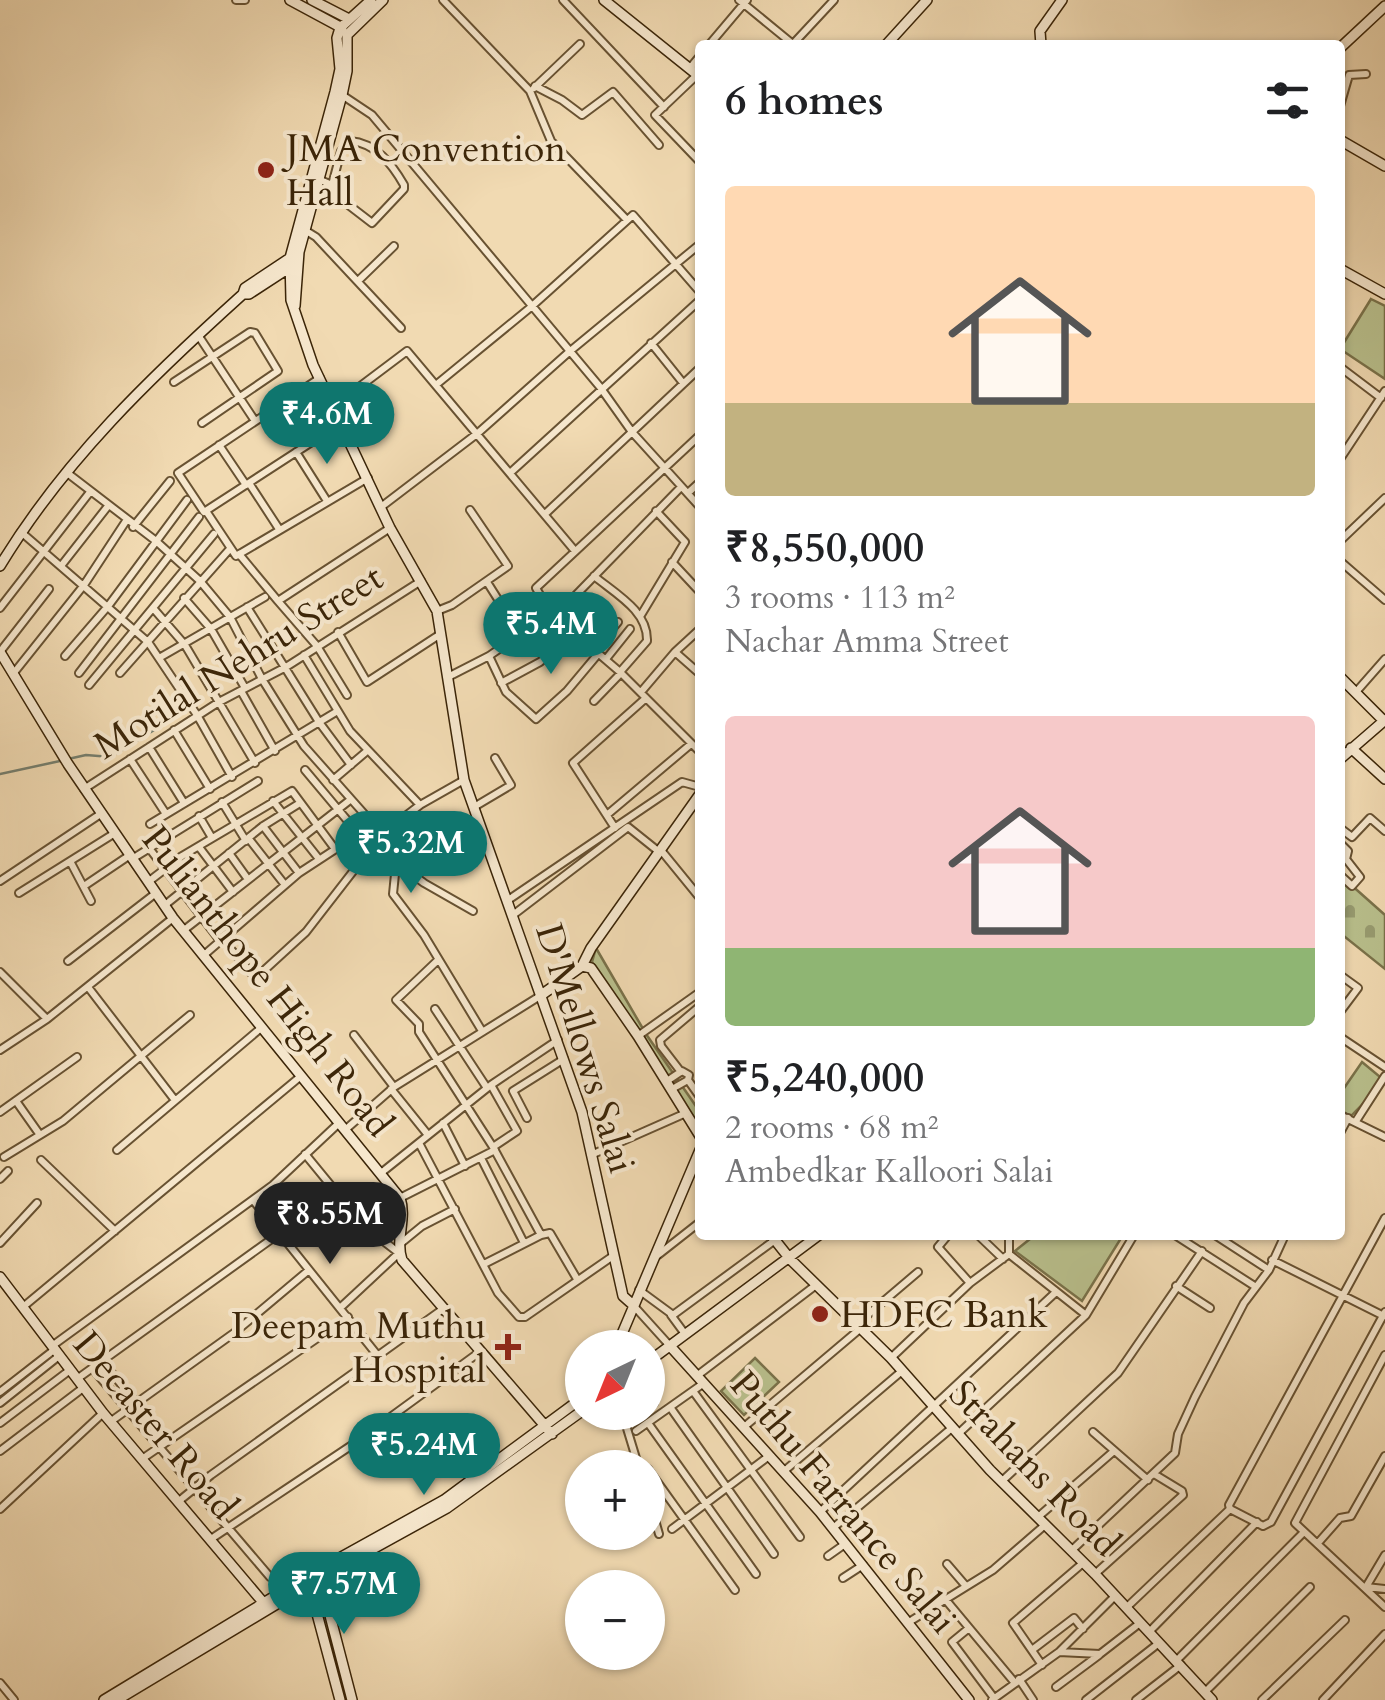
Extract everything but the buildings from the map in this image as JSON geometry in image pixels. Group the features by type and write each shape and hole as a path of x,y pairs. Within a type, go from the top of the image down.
{"main road":[{"path":"290,0 345,30"},
{"path":"312,0 353,19"},
{"path":"0,566 65,471 154,376 245,288 294,260 340,68 337,38 371,0"},
{"path":"353,19 383,0"},
{"path":"891,40 927,0"},
{"path":"1041,40 1040,31 1062,0"},
{"path":"612,2 695,72"},
{"path":"1345,44 1385,6"},
{"path":"301,228 342,95 345,30"},
{"path":"1345,143 1385,166"},
{"name":"D'Mellows Salai","path":"294,260 291,300 320,378 390,528 436,611 464,780 582,1112 623,1296 632,1304"},
{"path":"1345,272 1385,294"},
{"name":"Pulianthope High Road","path":"0,652 66,761 172,918 400,1198"},
{"path":"1345,682 1385,721 1345,754"},
{"path":"1351,748 1385,780"},
{"path":"540,996 582,966 695,798"},
{"path":"582,966 594,972 695,1128"},
{"path":"623,1330 695,1161"},
{"path":"400,1198 403,1210 399,1249 443,1309 552,1434"},
{"name":"Strahans Road","path":"775,1240 860,1325 1001,1482 1095,1574 1209,1698"},
{"path":"665,1350 813,1240"},
{"name":"Decaster Road","path":"0,1276 106,1418 266,1606"},
{"name":"Puthu Farrance Salai","path":"670,1346 820,1512 969,1700"},
{"path":"104,1700 444,1500 565,1410"},
{"path":"314,1577 447,1508 565,1424"},
{"path":"314,1577 340,1700"},
{"path":"314,1577 352,1700"},
{"path":"118,1700 266,1606"}],"street":[{"path":"236,0 245,0"},
{"path":"443,0 532,89 562,100 582,115 613,92 658,144"},
{"path":"563,0 664,107"},
{"path":"797,40 834,0"},
{"path":"713,40 743,1 788,40"},
{"path":"532,89 580,44"},
{"path":"695,74 655,115 695,157"},
{"path":"1345,89 1349,75 1366,74"},
{"path":"532,89 551,141 630,218 695,290"},
{"path":"342,95 372,115 600,388 632,432 695,501"},
{"path":"350,142 357,142 374,148 404,189 372,223 334,193 332,184 341,151 350,142"},
{"path":"318,180 332,184"},
{"path":"437,384 630,218"},
{"path":"301,228 358,281 400,328"},
{"path":"358,281 394,246"},
{"path":"382,507 478,433 695,248"},
{"path":"510,473 695,301"},
{"path":"174,382 252,332 262,344 278,371 202,422"},
{"path":"198,334 255,422"},
{"path":"651,343 684,383"},
{"path":"334,406 408,351 575,551"},
{"path":"1345,370 1383,395 1345,452"},
{"path":"545,514 695,373"},
{"path":"320,378 178,473 202,514 236,556 368,478"},
{"path":"79,673 202,514 342,422"},
{"path":"695,440 536,585 550,612 621,672 695,748"},
{"path":"219,445 279,528"},
{"path":"296,452 327,500"},
{"path":"65,471 200,581 230,616 296,736 382,834"},
{"path":"7,669 84,585 130,524 170,481"},
{"path":"447,678 508,644 574,597 656,511 695,485"},
{"path":"0,608 90,492"},
{"path":"1345,536 1385,498"},
{"path":"66,656 187,500"},
{"path":"61,566 108,506"},
{"path":"436,611 452,605 509,564 470,510"},
{"path":"641,615 686,542 656,511"},
{"path":"278,601 390,528"},
{"path":"20,532 148,642 197,715 232,777"},
{"path":"89,686 214,534"},
{"path":"120,673 228,551"},
{"path":"238,554 318,646 347,694"},
{"path":"672,562 695,587"},
{"path":"1345,564 1385,600"},
{"path":"594,576 641,615 647,641 594,702"},
{"name":"Motilal Nehru Street","path":"84,788 197,715 286,668 421,582"},
{"path":"486,582 506,612 496,622 508,644"},
{"path":"0,652 50,590"},
{"path":"159,658 265,597"},
{"path":"184,598 211,629 275,751"},
{"path":"502,683 540,662 573,632 593,604"},
{"path":"248,607 318,722 351,765"},
{"path":"152,608 184,644 255,763"},
{"path":"489,656 506,692 538,719 576,682 618,622"},
{"path":"606,659 630,629"},
{"path":"338,632 367,682 439,634"},
{"path":"614,828 572,765 643,695 676,652 695,635"},
{"path":"676,652 695,669"},
{"path":"304,655 336,712 367,751 420,805"},
{"path":"1356,692 1385,659"},
{"path":"150,824 336,712"},
{"path":"174,730 210,789"},
{"path":"608,814 691,744"},
{"path":"149,747 184,803"},
{"path":"333,780 367,751"},
{"path":"130,758 166,814"},
{"path":"474,807 511,785 495,758"},
{"path":"204,954 298,873 357,832 305,770"},
{"path":"149,848 200,918 252,974 259,975 306,932 382,834 420,805 464,780"},
{"path":"84,886 258,781"},
{"path":"508,900 682,782 695,788"},
{"path":"148,882 235,823 292,791 335,849"},
{"path":"273,800 319,859"},
{"path":"184,930 350,800"},
{"path":"222,802 285,886"},
{"path":"164,905 263,826 300,803"},
{"path":"0,881 102,814"},
{"path":"199,816 212,838"},
{"path":"1345,832 1352,837 1370,818 1385,831"},
{"path":"263,826 298,873"},
{"path":"513,915 628,827 659,850 695,892"},
{"path":"19,893 115,833"},
{"path":"353,838 368,853"},
{"path":"373,845 396,864 473,911"},
{"path":"199,847 233,892"},
{"path":"229,852 247,878"},
{"path":"1345,854 1360,877 1352,886 1345,880"},
{"path":"70,864 91,901"},
{"path":"396,864 392,894 424,935 482,1032"},
{"path":"68,961 156,893"},
{"path":"0,1050 47,1019 172,918"},
{"path":"437,961 396,1000 419,1024 494,1148 540,1235"},
{"path":"0,972 47,1019"},
{"path":"1345,979 1358,988 1345,1005"},
{"path":"88,986 174,1099"},
{"path":"0,1392 393,1088 540,996"},
{"path":"638,1036 695,996"},
{"path":"400,1198 481,1158 516,1131 435,1009"},
{"path":"695,1010 660,1040 681,1072 687,1073 695,1090"},
{"path":"4,1158 63,1121 190,1015"},
{"path":"117,1150 261,1028"},
{"path":"354,1035 429,1135"},
{"path":"381,1172 466,1104 558,1040"},
{"path":"1345,1040 1385,1068"},
{"path":"0,1112 78,1056"},
{"path":"527,1118 513,1091 564,1060"},
{"path":"669,1085 681,1072"},
{"path":"23,1307 300,1076"},
{"path":"1385,1076 1348,1118 1385,1137"},
{"path":"669,1085 688,1080"},
{"path":"16,1101 40,1135"},
{"path":"591,1156 686,1113"},
{"path":"443,1124 465,1166"},
{"path":"419,1143 498,1293 517,1316 524,1317 613,1256"},
{"path":"305,1154 364,1226 399,1249"},
{"path":"481,1158 524,1243"},
{"path":"40,1160 115,1231"},
{"path":"0,1180 8,1171"},
{"path":"253,1200 378,1356"},
{"path":"0,1242 37,1203"},
{"path":"340,1308 422,1226 455,1209"},
{"path":"1126,1608 1230,1509 1385,1218"},
{"path":"652,1258 695,1226"},
{"path":"0,1423 77,1379 280,1233"},
{"path":"484,1264 550,1233 577,1279"},
{"path":"670,1314 770,1240"},
{"path":"940,1240 938,1247 970,1283"},
{"path":"985,1240 1086,1315"},
{"path":"891,1358 970,1283 1006,1256 1009,1240"},
{"path":"833,1528 956,1431 1086,1315 1131,1240"},
{"path":"1184,1240 1256,1288"},
{"path":"1222,1240 1269,1270"},
{"path":"1070,1552 1175,1453 1178,1434 1195,1397 1244,1303 1269,1270 1280,1240"},
{"path":"1001,1482 1118,1373 1202,1251"},
{"path":"1230,1509 1263,1526 1270,1522 1384,1315 1272,1260"},
{"path":"0,1508 106,1418 136,1402 234,1333 309,1270"},
{"path":"744,1427 918,1272"},
{"path":"665,1411 817,1284"},
{"path":"1176,1286 1210,1308"},
{"path":"638,1289 670,1314 685,1334"},
{"path":"820,1512 1056,1292"},
{"path":"632,1304 670,1346"},
{"path":"180,1501 443,1309"},
{"path":"142,1459 348,1317"},
{"path":"0,1403 55,1351"},
{"path":"210,1538 355,1443 481,1351"},
{"path":"1385,1355 1295,1521 1385,1607"},
{"path":"101,1360 136,1402"},
{"path":"92,1368 270,1577"},
{"path":"783,1472 902,1371"},
{"path":"0,1451 77,1379"},
{"path":"693,1391 800,1537"},
{"path":"670,1408 774,1554"},
{"path":"653,1430 756,1574"},
{"path":"1093,1432 1151,1477 1182,1491 1184,1496 1095,1574"},
{"path":"909,1622 1001,1564 1114,1450"},
{"path":"672,1529 769,1456"},
{"path":"1318,1543 1340,1518 1351,1516 1385,1456"},
{"path":"665,1495 735,1590"},
{"path":"1149,1632 1257,1522"},
{"path":"1136,1700 1178,1663 1304,1532"},
{"path":"828,1556 845,1544"},
{"path":"1366,1588 1385,1555"},
{"path":"1042,1665 1014,1621 1084,1563"},
{"path":"946,1564 965,1584"},
{"path":"843,1578 863,1565"},
{"path":"1209,1698 1310,1586"},
{"path":"1366,1588 1385,1589"},
{"path":"968,1628 952,1642 993,1699 1059,1652 1115,1596"},
{"path":"945,1600 1033,1700"},
{"path":"1032,1650 1074,1618 1083,1628"},
{"path":"1262,1700 1345,1620"},
{"path":"1056,1687 1140,1623"},
{"path":"1322,1700 1385,1634"},
{"path":"1086,1700 1159,1644"},
{"path":"1059,1652 1100,1654"},
{"path":"0,1683 10,1698"}],"green space":[{"path":"1371,299 1385,306 1385,379 1345,352 1345,341"},
{"path":"1345,879 1385,915 1385,969 1345,937"},
{"path":"596,948 646,1034 695,1105 695,1120 592,962"},
{"path":"1362,1062 1385,1081 1351,1116 1345,1113 1345,1087"},
{"path":"1029,1240 1120,1240 1082,1301 1015,1251"},
{"path":"755,1358 779,1382 744,1415 721,1391"}],"waterway":[{"path":"68,759 86,755 111,757 175,717"},
{"path":"0,774 60,761"}],"place":[{"name":"JMA Convention Hall","path":"266,170"},
{"name":"HDFC Bank","path":"820,1314"},
{"name":"Deepam Muthu Hospital","path":"508,1347"}]}
